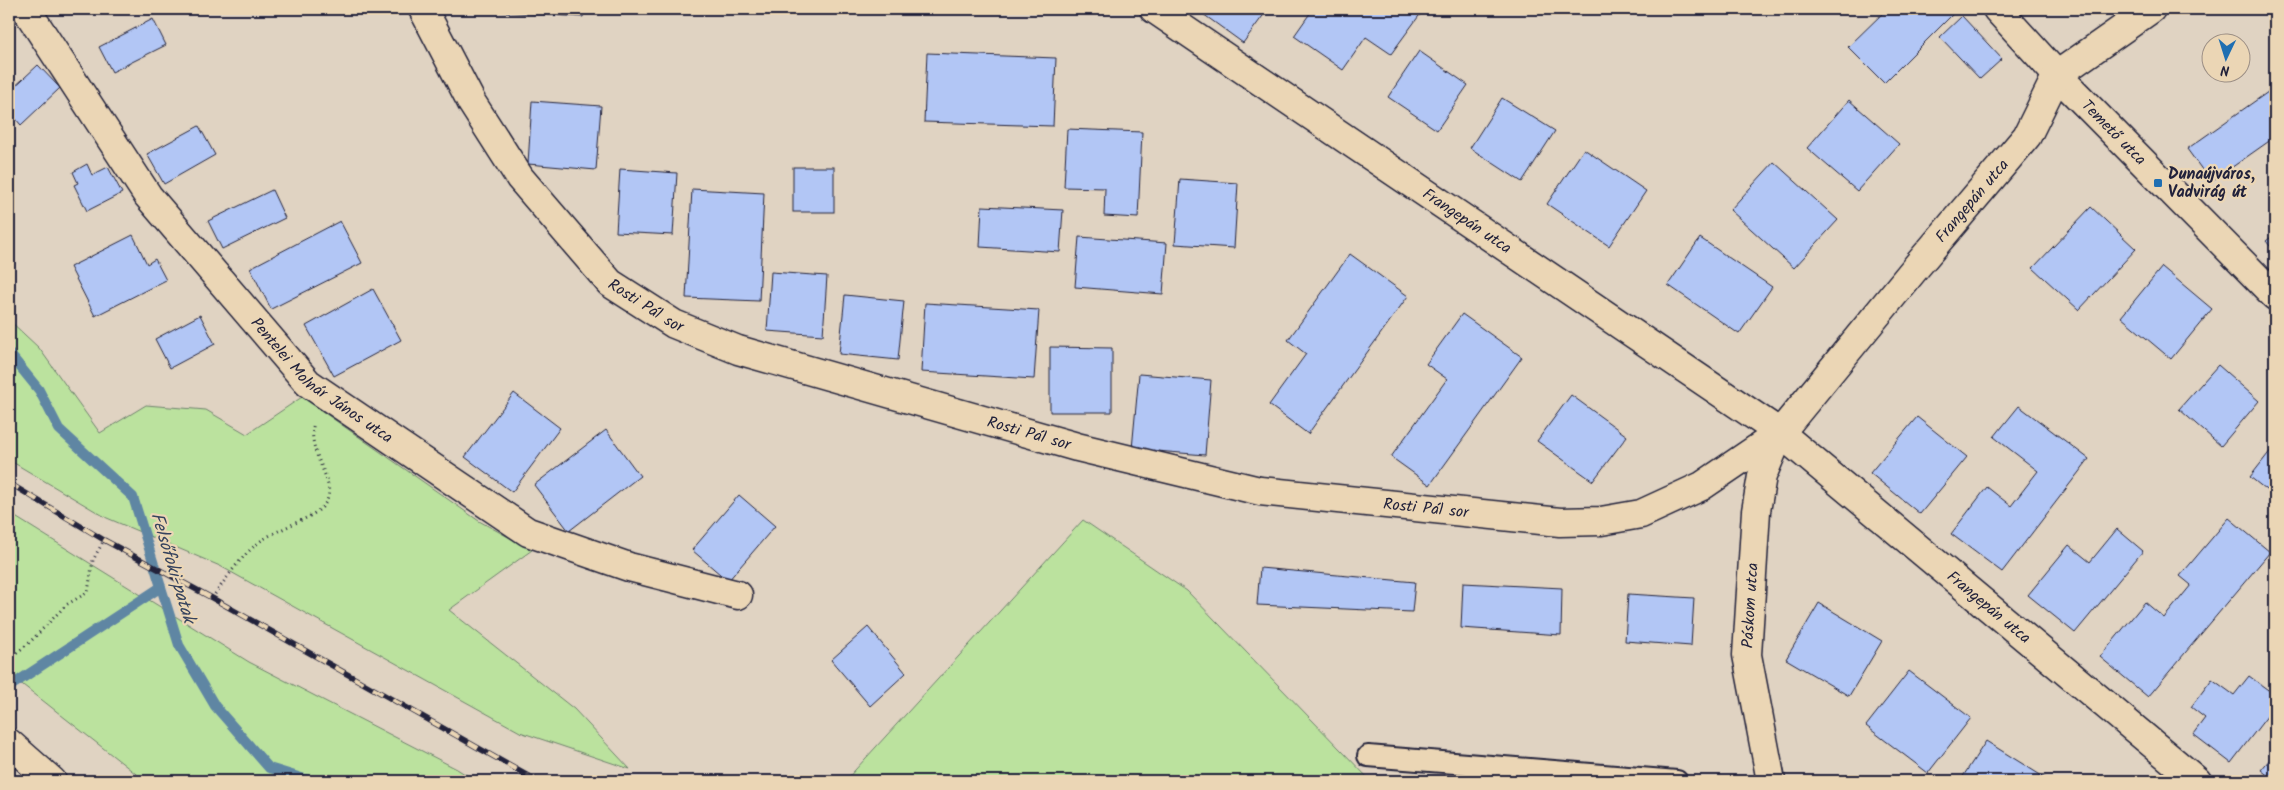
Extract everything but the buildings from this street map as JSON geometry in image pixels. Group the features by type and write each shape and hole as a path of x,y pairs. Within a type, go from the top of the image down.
{"street":[{"name":"Pentelei Molnár János utca","path":"26,9 148,196 308,383 528,532 629,567 738,595"},
{"name":"Rosti Pál sor","path":"423,9 472,103 520,178 610,284 674,324 738,350 1077,447 1260,491 1560,522 1601,522 1641,514 1702,486 1780,433"},
{"name":"Frangepán utca","path":"1154,9 1780,433 2197,781"},
{"name":"Temető utca","path":"1997,9 2057,75 2275,296"},
{"path":"2057,75 2151,9"},
{"name":"Frangepán utca","path":"1780,433 2027,136 2057,75"},
{"name":"Páskom utca","path":"1771,781 1747,655 1756,511 1762,476 1780,433"},
{"path":"9,743 52,781"}],"lane":[{"path":"1368,756 1677,781"}],"path":[{"path":"212,598 246,553 263,540 311,515 326,502 329,490 327,479 315,454 311,434 314,420 327,396"},
{"path":"9,659 30,642 66,605 88,592 93,560 104,540"}],"green space":[{"path":"9,320 39,348 100,433 146,405 206,410 247,434 302,397 479,521 532,550 449,610 574,709 630,769 520,732 220,566 107,518 9,460"},
{"path":"9,513 249,662 457,769 476,781 145,781 9,674"},
{"path":"1083,520 1187,591 1371,781 845,781"}],"waterway":[{"name":"Felsőfoki-patak","path":"9,353 39,390 59,429 133,497 179,645 215,706 269,768 311,781"},
{"path":"12,685 161,587"}],"railway":[{"path":"9,483 104,540 212,598 537,781"}],"place":[{"name":"Dunaújváros, Vadvirág út","path":"2158,183"}]}
